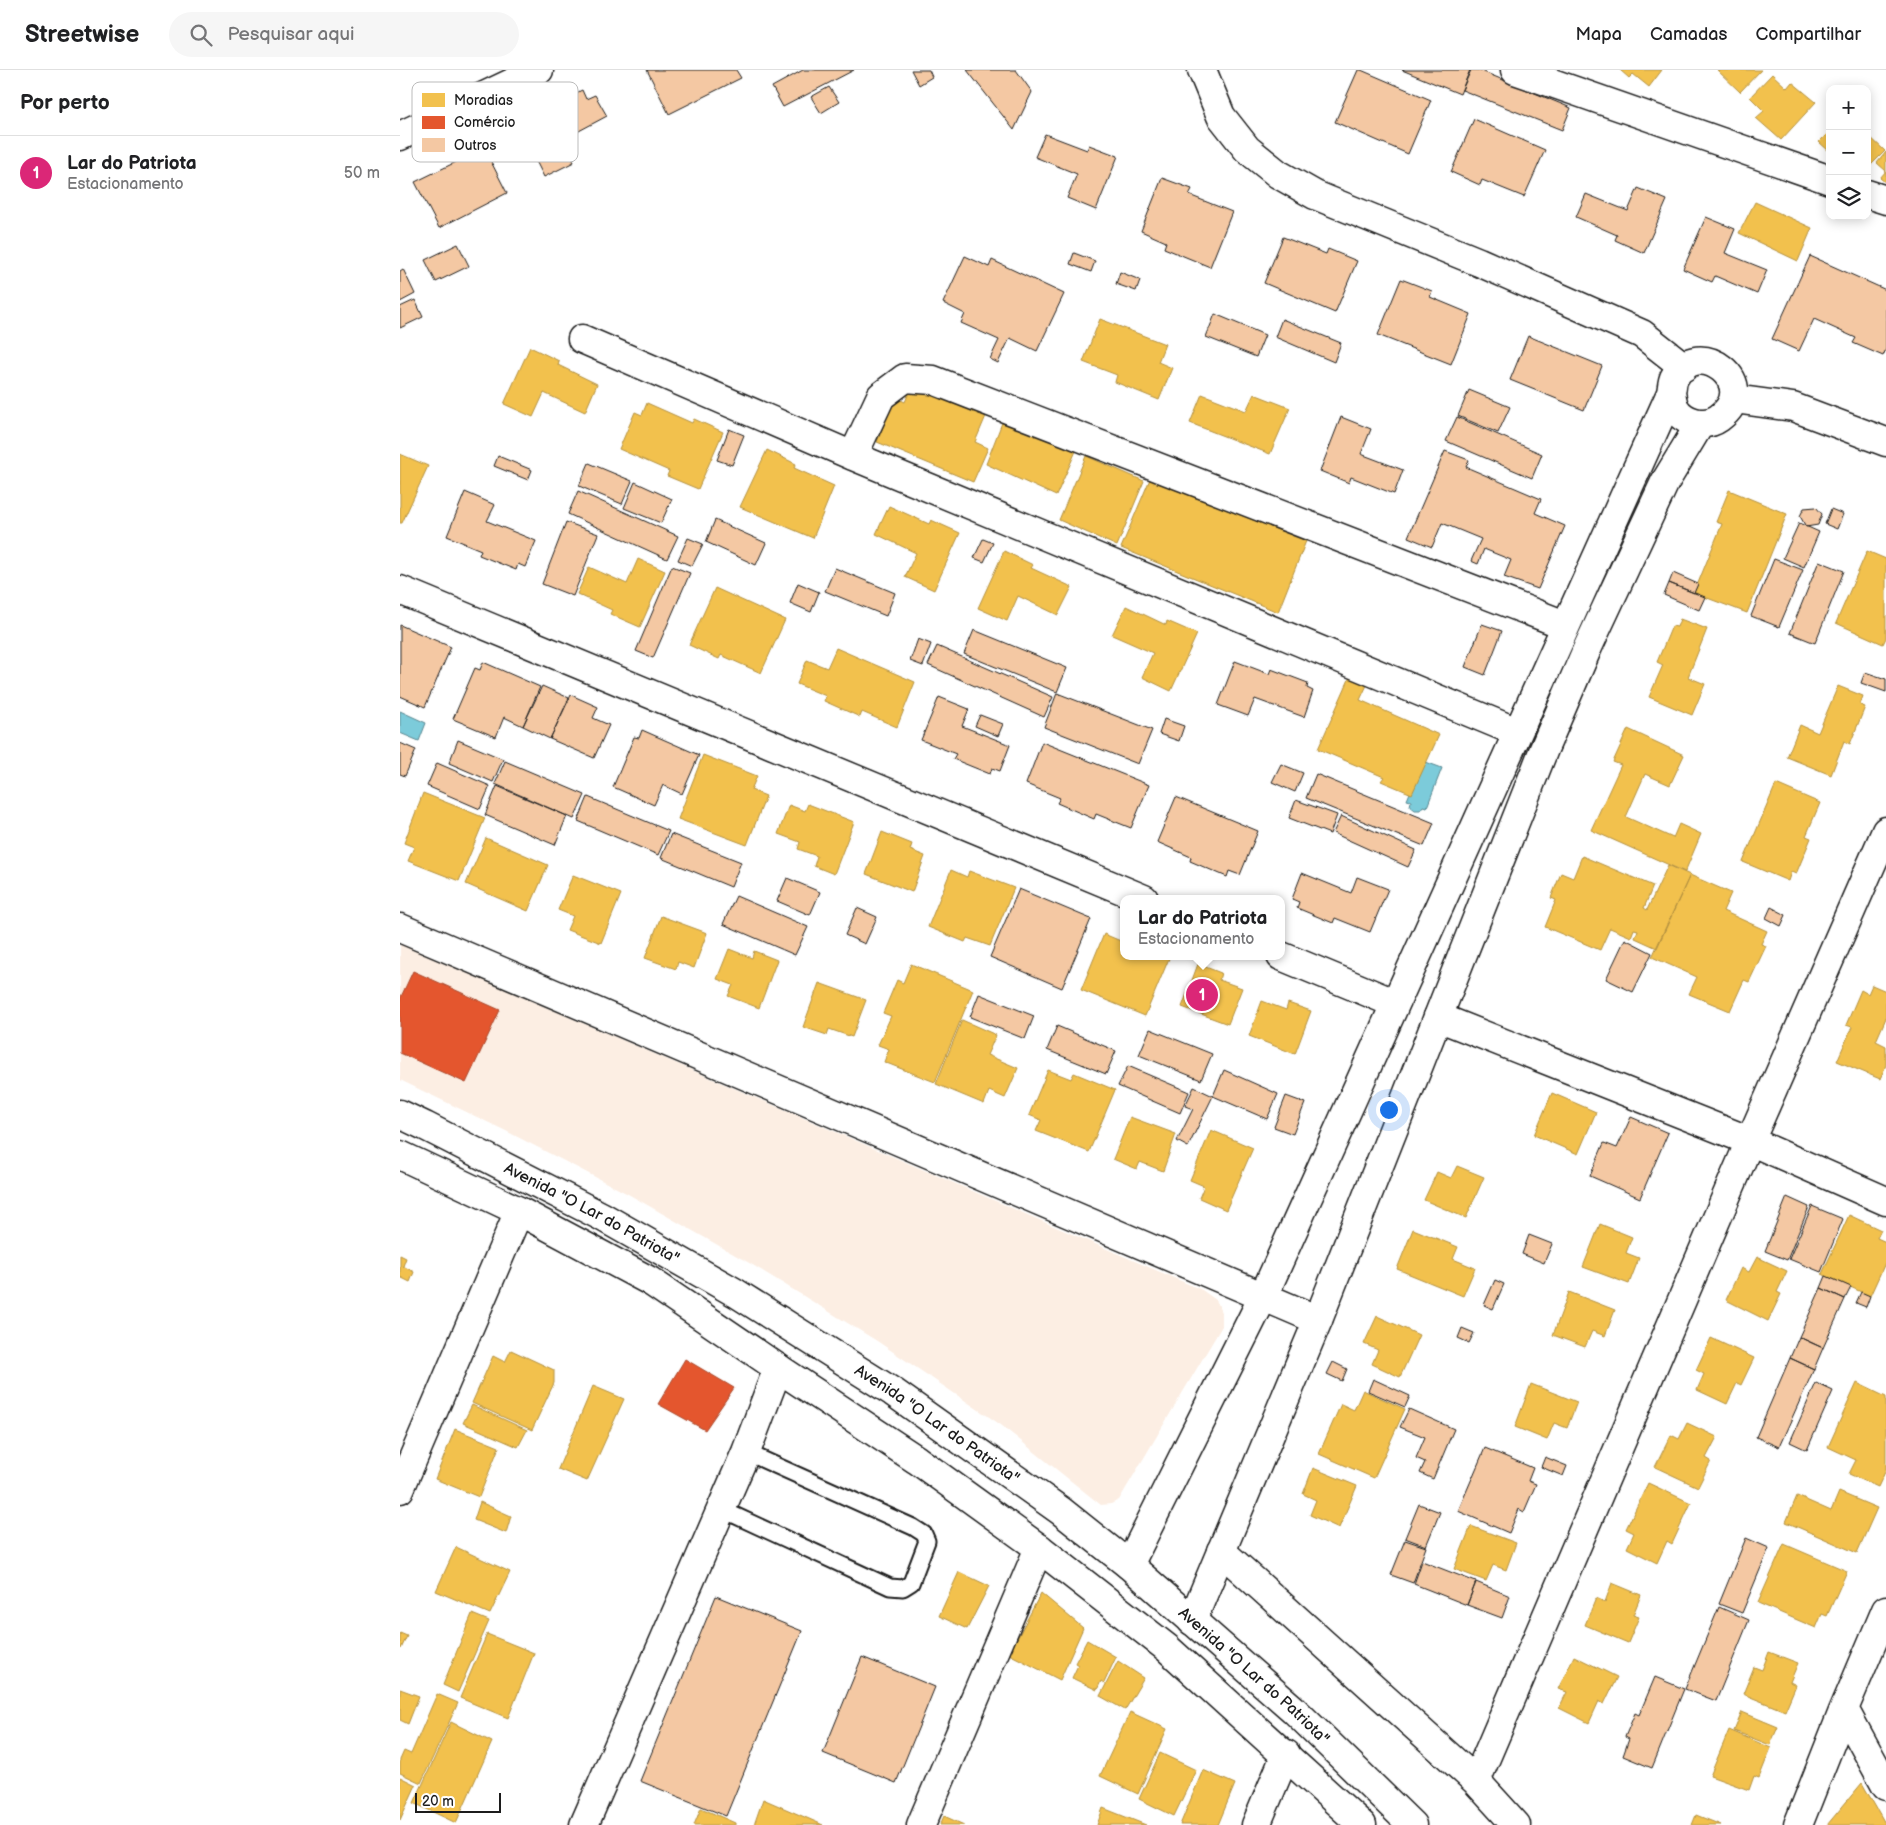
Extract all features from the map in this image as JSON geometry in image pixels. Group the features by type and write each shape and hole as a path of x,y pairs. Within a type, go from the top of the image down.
{"street":[{"path":"514,82 539,70"},
{"path":"1202,70 1221,116 1247,149 1278,174 1315,195 1478,262 1642,334 1684,366"},
{"path":"1515,70 1826,179"},
{"path":"400,136 412,130"},
{"path":"1871,195 1886,200"},
{"path":"582,339 853,456 1517,732"},
{"path":"1129,1565 1263,1297 1394,1003 1671,393 1674,378 1684,366 1697,360 1712,362 1726,370 1733,383 1734,399 1727,412 1721,417 1714,422 1700,424 1685,419 1675,408 1671,393"},
{"path":"853,456 881,396 905,378 933,380 1565,625"},
{"path":"1734,399 1793,407 1886,442"},
{"path":"1192,1621 1318,1320 1544,749 1588,647 1665,482 1700,424"},
{"path":"400,590 1134,895"},
{"path":"1476,1781 1750,1141 1886,830"},
{"path":"400,928 1318,1320"},
{"path":"1285,958 1394,1003"},
{"path":"1438,1017 1750,1141 1886,1201"},
{"name":"Avenida \"O Lar do Patriota\"","path":"400,1114 602,1216 744,1298 893,1392 1061,1511 1129,1565 1293,1709 1412,1825"},
{"name":"Avenida \"O Lar do Patriota\"","path":"400,1155 519,1212 650,1281 917,1460 1039,1548 1167,1648 1362,1825"},
{"path":"400,1489 519,1212"},
{"path":"584,1825 746,1452 778,1368"},
{"path":"921,1825 1039,1548"},
{"path":"1221,1551 1476,1781 1516,1825"},
{"path":"1798,1825 1886,1610"},
{"path":"1844,1709 1886,1786"},
{"path":"1256,1825 1286,1754"}],"lane":[{"path":"721,1509 890,1587 904,1588 910,1583 927,1541 924,1534 913,1527 746,1452"}],"shaded area":[{"path":"400,944 1202,1290 1216,1300 1222,1312 1222,1326 1119,1500 1111,1504 1101,1505 1001,1425 877,1341 751,1264 628,1194 506,1131 400,1080"}],"water":[{"path":"400,711 426,723 419,741 400,733"},
{"path":"1423,761 1442,768 1427,807 1423,806 1420,810 1415,810 1410,806 1411,801 1407,800"}],"building: Moradias":[{"path":"1620,70 1662,70 1649,87 1633,74 1629,78"},
{"path":"1717,70 1761,70 1740,92"},
{"path":"1772,74 1787,88 1792,82 1816,102 1781,140 1756,118 1764,111 1750,97"},
{"path":"1826,135 1826,148 1819,142"},
{"path":"1871,138 1885,151 1871,165"},
{"path":"1886,152 1886,171 1877,163"},
{"path":"1886,171 1886,183 1880,178"},
{"path":"1755,202 1812,228 1798,261 1739,233"},
{"path":"1100,319 1165,344 1158,362 1172,368 1159,400 1115,382 1117,375 1083,362"},
{"path":"530,347 559,361 558,365 597,384 585,412 544,393 533,417 504,404"},
{"path":"912,386 986,416 975,442 988,448 973,482 877,442 895,397 905,402"},
{"path":"1202,394 1246,411 1254,394 1290,408 1270,454 1190,423"},
{"path":"647,403 692,423 694,419 723,432 698,489 667,476 669,471 619,449 635,412 642,415"},
{"path":"1003,420 1076,451 1056,496 986,464"},
{"path":"767,450 796,464 794,468 834,486 813,538 740,507"},
{"path":"400,454 428,466 402,523 400,523"},
{"path":"1086,456 1144,481 1117,546 1059,520"},
{"path":"1150,479 1306,541 1278,612 1121,548"},
{"path":"1729,490 1787,514 1747,613 1694,593 1722,524 1716,522"},
{"path":"889,506 929,524 931,520 960,533 934,590 905,577 916,553 876,534"},
{"path":"1004,551 1033,565 1031,568 1072,587 1058,615 1018,596 1007,621 978,608"},
{"path":"1867,551 1886,559 1886,638 1883,644 1836,623"},
{"path":"638,559 665,571 640,627 610,614 612,610 577,594 589,567 627,584"},
{"path":"715,588 785,620 761,673 721,655 719,659 689,645"},
{"path":"1126,606 1166,625 1167,621 1197,634 1171,691 1142,677 1153,653 1112,635"},
{"path":"1680,619 1707,629 1688,677 1705,684 1692,715 1649,697 1663,665 1657,662 1672,626 1677,627"},
{"path":"836,648 915,682 897,727 862,712 860,717 824,701 826,696 797,684 807,660 827,668"},
{"path":"1350,677 1367,685 1360,700 1439,735 1412,794 1381,781 1384,777 1318,749"},
{"path":"1838,686 1863,696 1860,705 1865,707 1850,744 1844,741 1831,775 1787,757 1800,725 1818,733"},
{"path":"1628,729 1684,755 1670,785 1645,774 1626,817 1673,838 1679,824 1701,834 1685,872 1591,830 1621,765 1613,762"},
{"path":"703,755 757,776 751,790 766,796 747,845 678,819"},
{"path":"1776,784 1820,803 1806,836 1811,838 1796,874 1791,872 1788,881 1743,862"},
{"path":"423,793 485,818 459,881 408,861 414,847 404,843"},
{"path":"808,804 854,822 834,874 814,866 817,856 798,849 800,842 778,834 789,805 805,811"},
{"path":"882,832 912,844 910,850 925,856 912,892 866,874"},
{"path":"486,838 548,865 528,911 466,884"},
{"path":"1582,856 1653,886 1644,908 1647,910 1668,865 1690,875 1657,948 1635,938 1638,930 1634,929 1631,937 1610,928 1600,950 1545,927 1556,900 1551,898 1561,873 1573,878"},
{"path":"951,870 967,877 969,871 1014,888 990,946 967,938 965,942 928,927"},
{"path":"573,875 621,894 601,943 567,930 573,916 558,910"},
{"path":"1690,875 1731,893 1723,911 1767,931 1761,944 1766,946 1749,982 1744,980 1730,1011 1689,994 1697,977 1652,957"},
{"path":"661,916 707,933 694,968 678,962 676,969 645,958"},
{"path":"1104,934 1120,941 1120,960 1168,960 1145,1016 1081,990"},
{"path":"729,949 752,958 754,951 777,960 759,1008 728,996 733,985 717,979"},
{"path":"911,964 973,990 935,1082 884,1062 889,1049 878,1045 891,1016 883,1013 897,980 903,983"},
{"path":"1198,964 1221,973 1219,980 1242,988 1228,1024 1182,1007"},
{"path":"819,983 866,1000 852,1037 829,1029 827,1035 803,1027"},
{"path":"1872,985 1886,991 1886,1018 1876,1041 1886,1046 1886,1065 1880,1079 1837,1061 1852,1027 1846,1025 1861,990 1868,994"},
{"path":"1262,1001 1286,1010 1288,1003 1311,1011 1295,1054 1249,1036"},
{"path":"962,1020 996,1035 987,1055 1018,1068 1005,1098 989,1091 984,1104 936,1084"},
{"path":"1048,1070 1071,1079 1074,1073 1115,1090 1089,1152 1036,1131 1041,1120 1029,1115"},
{"path":"1552,1093 1596,1112 1578,1154 1534,1135"},
{"path":"1130,1117 1176,1134 1163,1171 1140,1162 1137,1169 1113,1159"},
{"path":"1211,1130 1253,1148 1226,1210 1199,1198 1204,1186 1190,1180"},
{"path":"1457,1166 1484,1177 1466,1218 1424,1200 1437,1172 1451,1178"},
{"path":"1849,1215 1881,1230 1877,1238 1886,1242 1886,1261 1870,1296 1822,1274"},
{"path":"1600,1224 1632,1237 1626,1253 1639,1258 1629,1284 1583,1267"},
{"path":"1413,1229 1458,1247 1453,1259 1475,1268 1463,1296 1397,1269"},
{"path":"400,1255 406,1258 403,1266 414,1272 410,1282 400,1277"},
{"path":"1757,1257 1787,1271 1777,1292 1781,1294 1768,1321 1726,1300 1741,1268 1749,1272"},
{"path":"1569,1292 1615,1310 1605,1336 1592,1331 1585,1347 1553,1335"},
{"path":"1377,1316 1419,1335 1400,1377 1372,1364 1378,1350 1364,1344"},
{"path":"1711,1338 1754,1358 1741,1385 1737,1383 1727,1404 1697,1390 1704,1374 1696,1370"},
{"path":"511,1350 554,1370 554,1383 532,1430 472,1403 493,1356 505,1362"},
{"path":"1857,1383 1886,1397 1886,1470 1878,1487 1849,1474 1856,1460 1828,1447"},
{"path":"1531,1384 1577,1402 1567,1428 1554,1423 1547,1440 1515,1427"},
{"path":"593,1386 624,1399 587,1481 558,1469"},
{"path":"1363,1390 1405,1409 1374,1478 1319,1454 1341,1404 1354,1410"},
{"path":"472,1405 527,1430 518,1447 463,1423"},
{"path":"1687,1423 1717,1437 1706,1458 1711,1461 1698,1487 1655,1467 1671,1435 1679,1439"},
{"path":"455,1429 499,1447 479,1497 435,1479"},
{"path":"1313,1468 1357,1486 1339,1528 1310,1515 1316,1500 1303,1494"},
{"path":"1648,1483 1691,1503 1672,1544 1667,1541 1657,1563 1627,1548 1634,1533 1626,1529"},
{"path":"1839,1492 1877,1508 1857,1553 1786,1522 1797,1496 1831,1511"},
{"path":"480,1502 511,1516 506,1533 474,1520"},
{"path":"1471,1526 1516,1543 1506,1570 1493,1565 1486,1581 1454,1569"},
{"path":"1784,1544 1847,1571 1827,1616 1822,1614 1816,1628 1758,1603"},
{"path":"456,1547 510,1572 490,1614 436,1591"},
{"path":"959,1572 989,1586 967,1629 939,1616"},
{"path":"1612,1583 1641,1595 1633,1615 1639,1617 1628,1643 1585,1625 1596,1598 1605,1602"},
{"path":"1041,1593 1083,1628 1060,1680 1009,1654"},
{"path":"472,1614 489,1621 458,1692 443,1685"},
{"path":"400,1633 407,1636 401,1649 400,1648"},
{"path":"487,1634 534,1653 508,1718 460,1698"},
{"path":"1087,1640 1116,1657 1104,1683 1101,1681 1097,1690 1072,1678 1078,1665 1075,1663"},
{"path":"1769,1652 1798,1663 1790,1682 1796,1685 1785,1711 1743,1694 1754,1667 1762,1670"},
{"path":"1574,1656 1617,1677 1604,1704 1599,1701 1589,1723 1559,1708 1567,1692 1558,1689"},
{"path":"1118,1661 1144,1678 1125,1710 1100,1696"},
{"path":"400,1689 419,1696 408,1724 400,1720"},
{"path":"437,1694 458,1703 421,1783 400,1773 400,1760 404,1751 411,1754"},
{"path":"1130,1712 1167,1729 1138,1794 1100,1776"},
{"path":"1742,1712 1778,1727 1770,1745 1734,1731"},
{"path":"451,1722 492,1742 456,1823 414,1803"},
{"path":"1729,1730 1771,1748 1759,1778 1754,1776 1749,1790 1710,1776"},
{"path":"1160,1753 1196,1770 1174,1816 1139,1799"},
{"path":"1203,1770 1235,1784 1218,1825 1180,1825"},
{"path":"400,1777 416,1785 400,1820"},
{"path":"1862,1783 1886,1825 1827,1825"},
{"path":"763,1799 823,1825 754,1825"},
{"path":"701,1808 735,1823 735,1825 694,1825"},
{"path":"1103,1808 1146,1825 1097,1825"},
{"path":"1696,1815 1721,1825 1692,1825"},
{"path":"944,1816 964,1825 940,1825"}],"building: Comércio":[{"path":"413,971 500,1010 466,1083 400,1053 400,999"},
{"path":"685,1359 734,1388 705,1430 658,1404"}],"building: Outros":[{"path":"647,70 736,70 741,78 669,114"},
{"path":"803,70 854,70 783,107 772,87"},
{"path":"911,70 929,70 932,77 919,85"},
{"path":"967,70 1016,70 1032,92 1014,130"},
{"path":"1358,70 1431,100 1408,154 1335,122"},
{"path":"1402,70 1470,70 1460,94"},
{"path":"1471,70 1479,70 1571,108 1562,130 1462,90"},
{"path":"829,87 839,102 821,113 811,97"},
{"path":"582,90 586,99 595,95 607,116 578,131 578,92"},
{"path":"1474,119 1545,150 1524,197 1482,180 1480,185 1451,172"},
{"path":"1045,134 1087,150 1089,145 1118,156 1096,210 1067,198 1077,174 1035,157"},
{"path":"456,162 491,162 507,193 439,228 415,182"},
{"path":"536,162 574,162 544,177"},
{"path":"1162,178 1192,189 1189,195 1232,212 1210,267 1164,248 1166,242 1141,231"},
{"path":"1638,188 1667,200 1644,253 1615,240 1617,235 1576,217 1586,194 1628,211"},
{"path":"1706,217 1735,229 1725,253 1767,270 1757,294 1715,276 1712,282 1683,269"},
{"path":"1283,237 1326,254 1328,249 1357,261 1335,313 1264,283"},
{"path":"458,244 469,266 436,282 425,260"},
{"path":"1074,253 1095,261 1091,272 1070,264"},
{"path":"965,256 989,267 992,260 1064,294 1037,351 1010,338 998,363 990,359 999,340 961,323 965,314 943,303"},
{"path":"1810,256 1886,290 1886,349 1883,356 1853,343 1856,338 1814,319 1799,351 1772,339"},
{"path":"403,269 415,294 400,302 400,271"},
{"path":"1120,272 1140,280 1136,291 1116,284"},
{"path":"1401,279 1432,291 1430,297 1471,314 1451,364 1378,335"},
{"path":"415,300 423,317 400,328 400,307"},
{"path":"1215,314 1265,335 1256,357 1206,337"},
{"path":"1282,319 1341,343 1334,362 1275,337"},
{"path":"1528,336 1602,366 1584,410 1510,380"},
{"path":"1469,390 1510,407 1498,433 1458,416"},
{"path":"1341,417 1371,429 1361,454 1403,470 1394,494 1351,477 1349,483 1320,471"},
{"path":"1457,417 1542,454 1532,478 1446,441"},
{"path":"729,429 744,435 732,465 717,460"},
{"path":"1445,451 1469,460 1466,467 1541,499 1535,513 1565,526 1538,589 1504,577 1511,560 1484,549 1478,564 1471,561 1481,539 1442,523 1432,547 1408,537"},
{"path":"498,456 532,470 528,480 494,466"},
{"path":"589,463 632,481 622,504 579,486"},
{"path":"635,482 672,499 661,523 624,508"},
{"path":"578,491 678,536 667,559 568,514"},
{"path":"465,492 495,505 487,521 536,541 525,567 518,564 516,570 479,555 481,550 447,536"},
{"path":"1816,507 1822,514 1818,525 1806,527 1800,516 1804,508"},
{"path":"1831,509 1843,514 1837,529 1825,524"},
{"path":"715,520 766,543 756,565 706,542"},
{"path":"566,522 598,534 573,596 542,584"},
{"path":"1799,523 1819,532 1804,567 1783,558"},
{"path":"688,538 703,544 692,566 678,560"},
{"path":"983,539 993,543 984,562 974,558"},
{"path":"1774,559 1803,570 1779,627 1751,616"},
{"path":"1819,561 1844,571 1815,643 1790,633"},
{"path":"672,566 690,573 653,658 636,651"},
{"path":"835,568 895,593 886,616 825,591"},
{"path":"1673,573 1698,584 1694,593 1669,583"},
{"path":"798,583 819,592 811,612 790,603"},
{"path":"1669,583 1705,597 1699,610 1664,595"},
{"path":"1482,624 1502,631 1485,675 1465,667"},
{"path":"400,625 451,647 425,707 400,696"},
{"path":"974,630 1067,668 1057,692 964,654"},
{"path":"918,639 931,644 923,666 910,661"},
{"path":"937,646 1053,697 1044,717 928,665"},
{"path":"1235,661 1269,674 1271,669 1308,683 1307,688 1313,691 1304,717 1255,699 1248,716 1218,705"},
{"path":"483,662 540,687 523,726 504,717 496,737 453,719 475,668 480,670"},
{"path":"1865,672 1886,679 1886,692 1861,683"},
{"path":"542,686 569,698 550,739 523,726"},
{"path":"1057,693 1152,730 1138,764 1044,727"},
{"path":"571,695 598,707 593,718 609,725 594,758 550,739"},
{"path":"939,697 969,709 962,726 1010,745 1000,771 992,768 990,774 953,759 956,754 921,740"},
{"path":"980,715 1003,724 998,736 975,726"},
{"path":"1164,719 1184,726 1179,741 1159,734"},
{"path":"642,730 699,755 682,794 663,785 654,805 613,787 634,737 639,738"},
{"path":"458,740 503,759 493,782 449,763"},
{"path":"1042,742 1149,785 1131,828 1096,814 1094,819 1057,803 1060,798 1026,784"},
{"path":"400,743 416,750 405,776 400,774"},
{"path":"505,761 585,795 574,819 495,784"},
{"path":"437,763 490,786 480,809 427,786"},
{"path":"1281,764 1303,773 1295,792 1272,782"},
{"path":"1316,774 1434,823 1424,846 1306,798"},
{"path":"497,786 567,816 555,845 485,815"},
{"path":"588,797 669,831 658,855 578,821"},
{"path":"1176,797 1258,831 1240,875 1229,871 1227,877 1190,861 1191,857 1157,842"},
{"path":"1296,800 1337,815 1330,834 1289,818"},
{"path":"1341,816 1416,850 1408,867 1333,833"},
{"path":"671,834 741,862 731,887 661,858"},
{"path":"1302,873 1351,893 1357,877 1388,889 1370,932 1335,918 1333,923 1297,908 1299,902 1292,899"},
{"path":"787,878 820,892 810,915 777,901"},
{"path":"1019,889 1091,919 1062,988 990,957"},
{"path":"736,896 808,927 795,955 723,924"},
{"path":"1771,907 1786,915 1781,926 1766,918"},
{"path":"857,908 877,917 865,944 845,935"},
{"path":"1625,939 1652,953 1633,992 1606,979"},
{"path":"979,994 1034,1016 1025,1039 970,1017"},
{"path":"1057,1026 1116,1051 1106,1074 1047,1050"},
{"path":"1150,1029 1212,1054 1201,1080 1139,1055"},
{"path":"1128,1066 1189,1092 1180,1113 1118,1086"},
{"path":"1224,1070 1278,1094 1267,1119 1213,1096"},
{"path":"1194,1087 1213,1096 1188,1147 1177,1141 1193,1109 1185,1106"},
{"path":"1286,1096 1305,1103 1293,1134 1274,1127"},
{"path":"1631,1117 1668,1133 1640,1198 1590,1176 1604,1143 1617,1148"},
{"path":"1787,1197 1809,1207 1787,1260 1765,1251"},
{"path":"1812,1206 1843,1219 1821,1272 1789,1259"},
{"path":"1529,1235 1552,1244 1544,1263 1522,1254"},
{"path":"1826,1276 1851,1287 1845,1299 1821,1288"},
{"path":"1495,1280 1504,1284 1493,1309 1484,1305"},
{"path":"1821,1288 1845,1299 1823,1348 1799,1337"},
{"path":"1861,1292 1870,1296 1866,1307 1856,1303"},
{"path":"1462,1328 1474,1333 1469,1343 1458,1338"},
{"path":"1799,1337 1823,1348 1814,1369 1790,1358"},
{"path":"1790,1358 1814,1369 1779,1447 1756,1437"},
{"path":"1333,1362 1347,1369 1342,1381 1327,1374"},
{"path":"1373,1379 1410,1396 1405,1407 1368,1391"},
{"path":"1816,1383 1833,1391 1807,1450 1790,1442"},
{"path":"1409,1409 1454,1429 1433,1479 1420,1473 1425,1462 1416,1458 1425,1437 1400,1427"},
{"path":"1485,1448 1533,1468 1528,1481 1536,1484 1524,1512 1519,1509 1509,1533 1458,1511"},
{"path":"1545,1457 1567,1466 1563,1476 1541,1467"},
{"path":"1419,1504 1440,1512 1426,1546 1405,1538"},
{"path":"1746,1538 1769,1548 1742,1613 1719,1604"},
{"path":"1405,1540 1426,1547 1413,1583 1391,1575"},
{"path":"1422,1561 1476,1582 1467,1605 1414,1584"},
{"path":"1476,1582 1510,1596 1502,1618 1467,1605"},
{"path":"716,1596 802,1631 726,1816 640,1781"},
{"path":"1719,1607 1749,1620 1716,1701 1685,1689"},
{"path":"862,1657 935,1687 896,1783 823,1753"},
{"path":"1655,1677 1684,1689 1652,1768 1623,1756 1629,1739 1625,1737 1635,1713 1639,1715"}],"place":[{"name":"Lar do Patriota","path":"1202,995"}]}
